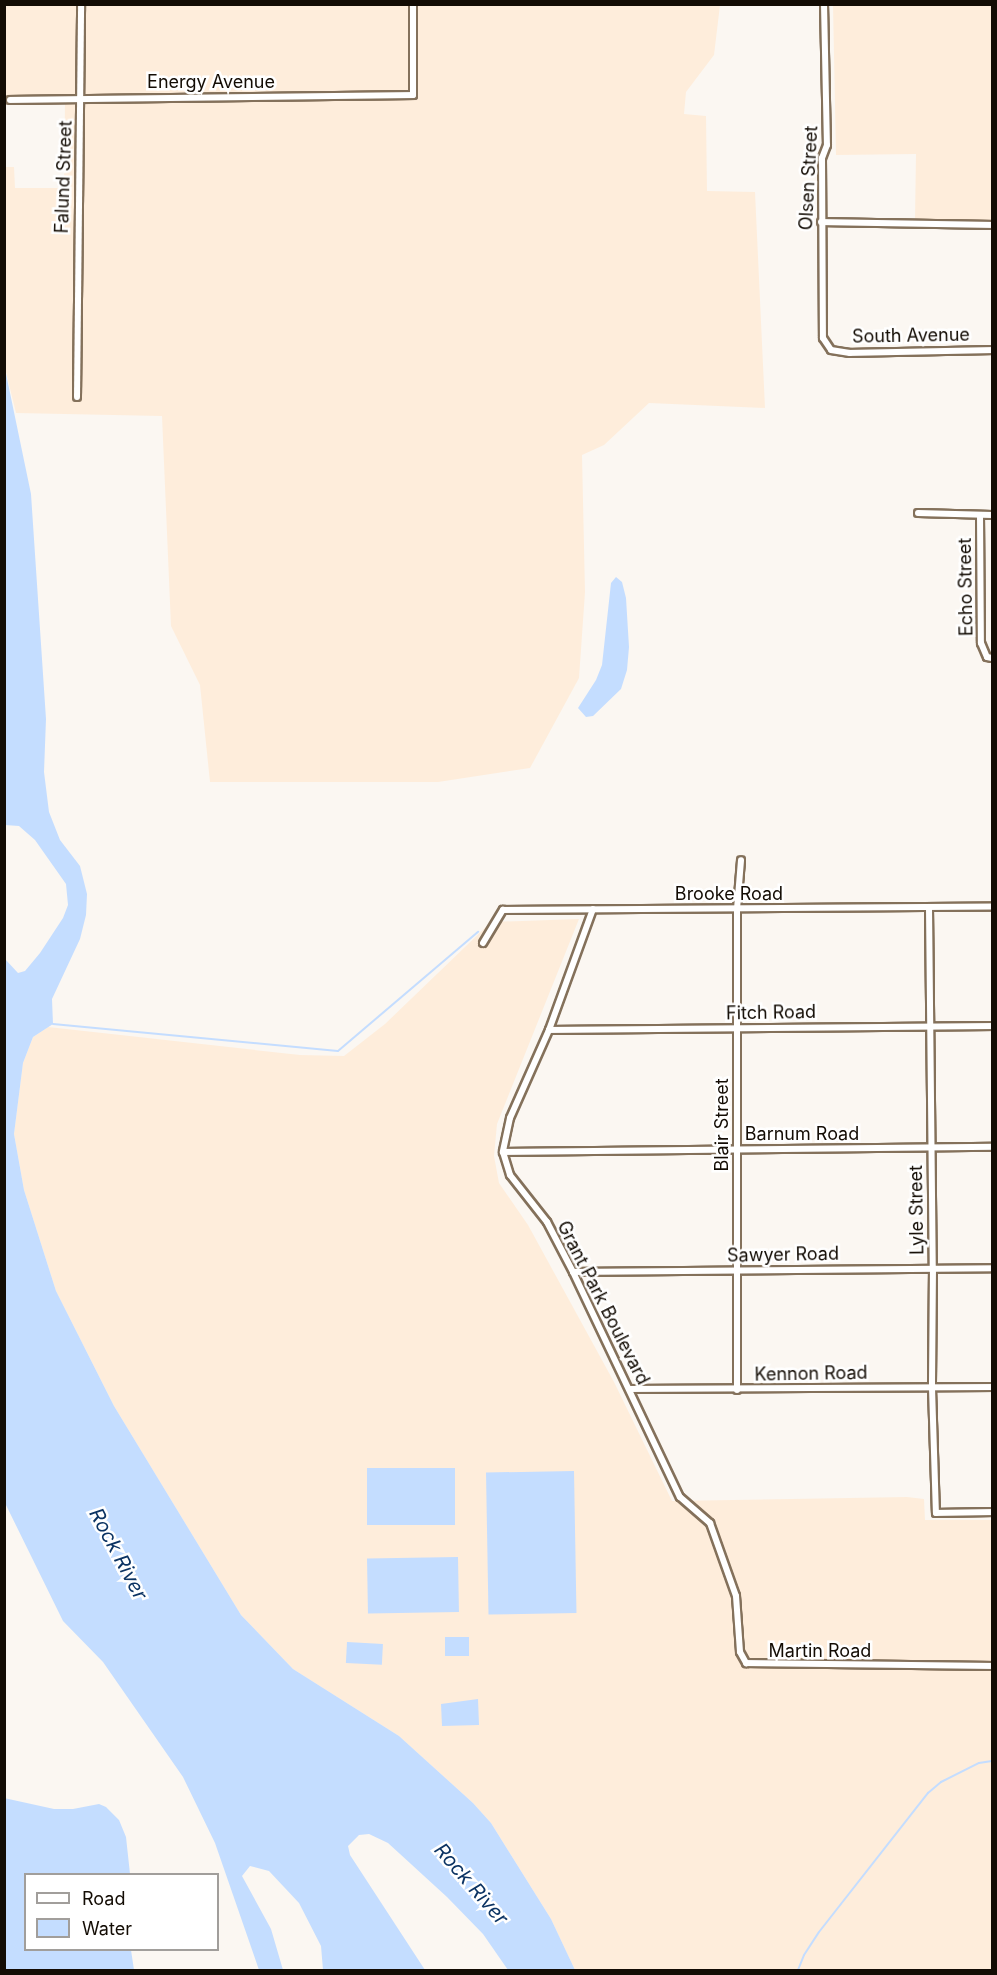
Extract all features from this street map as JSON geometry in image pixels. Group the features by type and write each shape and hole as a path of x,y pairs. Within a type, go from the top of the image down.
{"street":[{"name":"Falund Street","path":"77,397 77,233 82,98 81,4"},
{"name":"Energy Avenue","path":"10,100 413,95 413,4"},
{"name":"Olsen Street","path":"824,4 827,146 822,158 823,338 831,350"},
{"path":"821,222 993,225"},
{"name":"South Avenue","path":"831,350 850,353 993,350"},
{"path":"918,513 993,515"},
{"name":"Echo Street","path":"980,516 981,643 990,657"},
{"name":"Blair Street","path":"737,1390 736,909 741,860"},
{"name":"Brooke Road","path":"483,943 503,910 993,907"},
{"name":"Lyle Street","path":"929,908 932,1388 936,1512 993,1512"},
{"path":"503,1152 510,1118 549,1030 593,909"},
{"name":"Fitch Road","path":"549,1030 993,1026"},
{"name":"Barnum Road","path":"503,1152 993,1147"},
{"name":"Grant Park Boulevard","path":"503,1152 510,1175 547,1222 630,1389 680,1497 692,1509"},
{"name":"Sawyer Road","path":"573,1272 993,1268"},
{"name":"Kennon Road","path":"630,1389 993,1387"},
{"name":"Martin Road","path":"692,1509 710,1523 736,1596 740,1652 746,1663 993,1666"}],"shaded area":[{"path":"5,5 720,5 714,55 686,92 684,114 706,116 707,191 755,192 765,408 649,403 604,445 582,455 585,592 579,678 530,768 438,782 210,782 200,685 171,626 162,416 16,413 4,364 4,167 14,167 15,188 64,188 65,102 5,103"},
{"path":"833,5 992,5 992,220 915,219 916,154 836,155"},
{"path":"579,919 497,1124 494,1156 499,1183 528,1225 614,1382 672,1501 907,1497 924,1499 925,1520 992,1520 992,1970 575,1970 551,1919 491,1823 473,1803 399,1736 293,1669 241,1615 114,1406 56,1291 24,1190 14,1134 23,1063 33,1037 48,1027 300,1055 344,1056 385,1024 491,922"}],"water":[{"name":"Rock River","path":"4,364 31,494 46,719 44,772 49,812 60,840 80,866 87,894 86,915 80,939 52,999 53,1024 33,1037 23,1063 14,1134 24,1190 56,1291 114,1406 241,1615 293,1669 399,1736 473,1803 491,1823 551,1919 575,1970 508,1970 483,1934 447,1897 388,1843 369,1834 359,1835 348,1846 350,1855 425,1970 323,1970 321,1946 299,1903 269,1871 250,1866 242,1876 271,1929 283,1970 259,1970 215,1843 183,1777 103,1662 63,1621 5,1503 5,959 18,973 25,971 63,918 68,905 66,884 35,840 19,826 5,825"},
{"path":"616,577 622,582 626,598 629,647 627,670 621,689 593,716 586,717 578,708 596,680 602,665 611,583"},
{"path":"367,1468 455,1468 455,1525 367,1525"},
{"path":"574,1471 576,1613 488,1615 486,1473"},
{"path":"458,1557 459,1612 368,1614 367,1559"},
{"path":"445,1637 469,1637 469,1656 445,1656"},
{"path":"347,1642 383,1644 382,1665 346,1663"},
{"path":"478,1699 479,1725 442,1726 441,1704"},
{"path":"4,1798 54,1809 73,1809 99,1804 106,1807 119,1820 126,1837 130,1873 24,1873 24,1951 131,1951 134,1970 5,1970"}],"waterway":[{"path":"53,1024 338,1051 478,932"},
{"path":"798,1970 804,1955 819,1932 928,1793 941,1782 979,1763 992,1761"}]}
